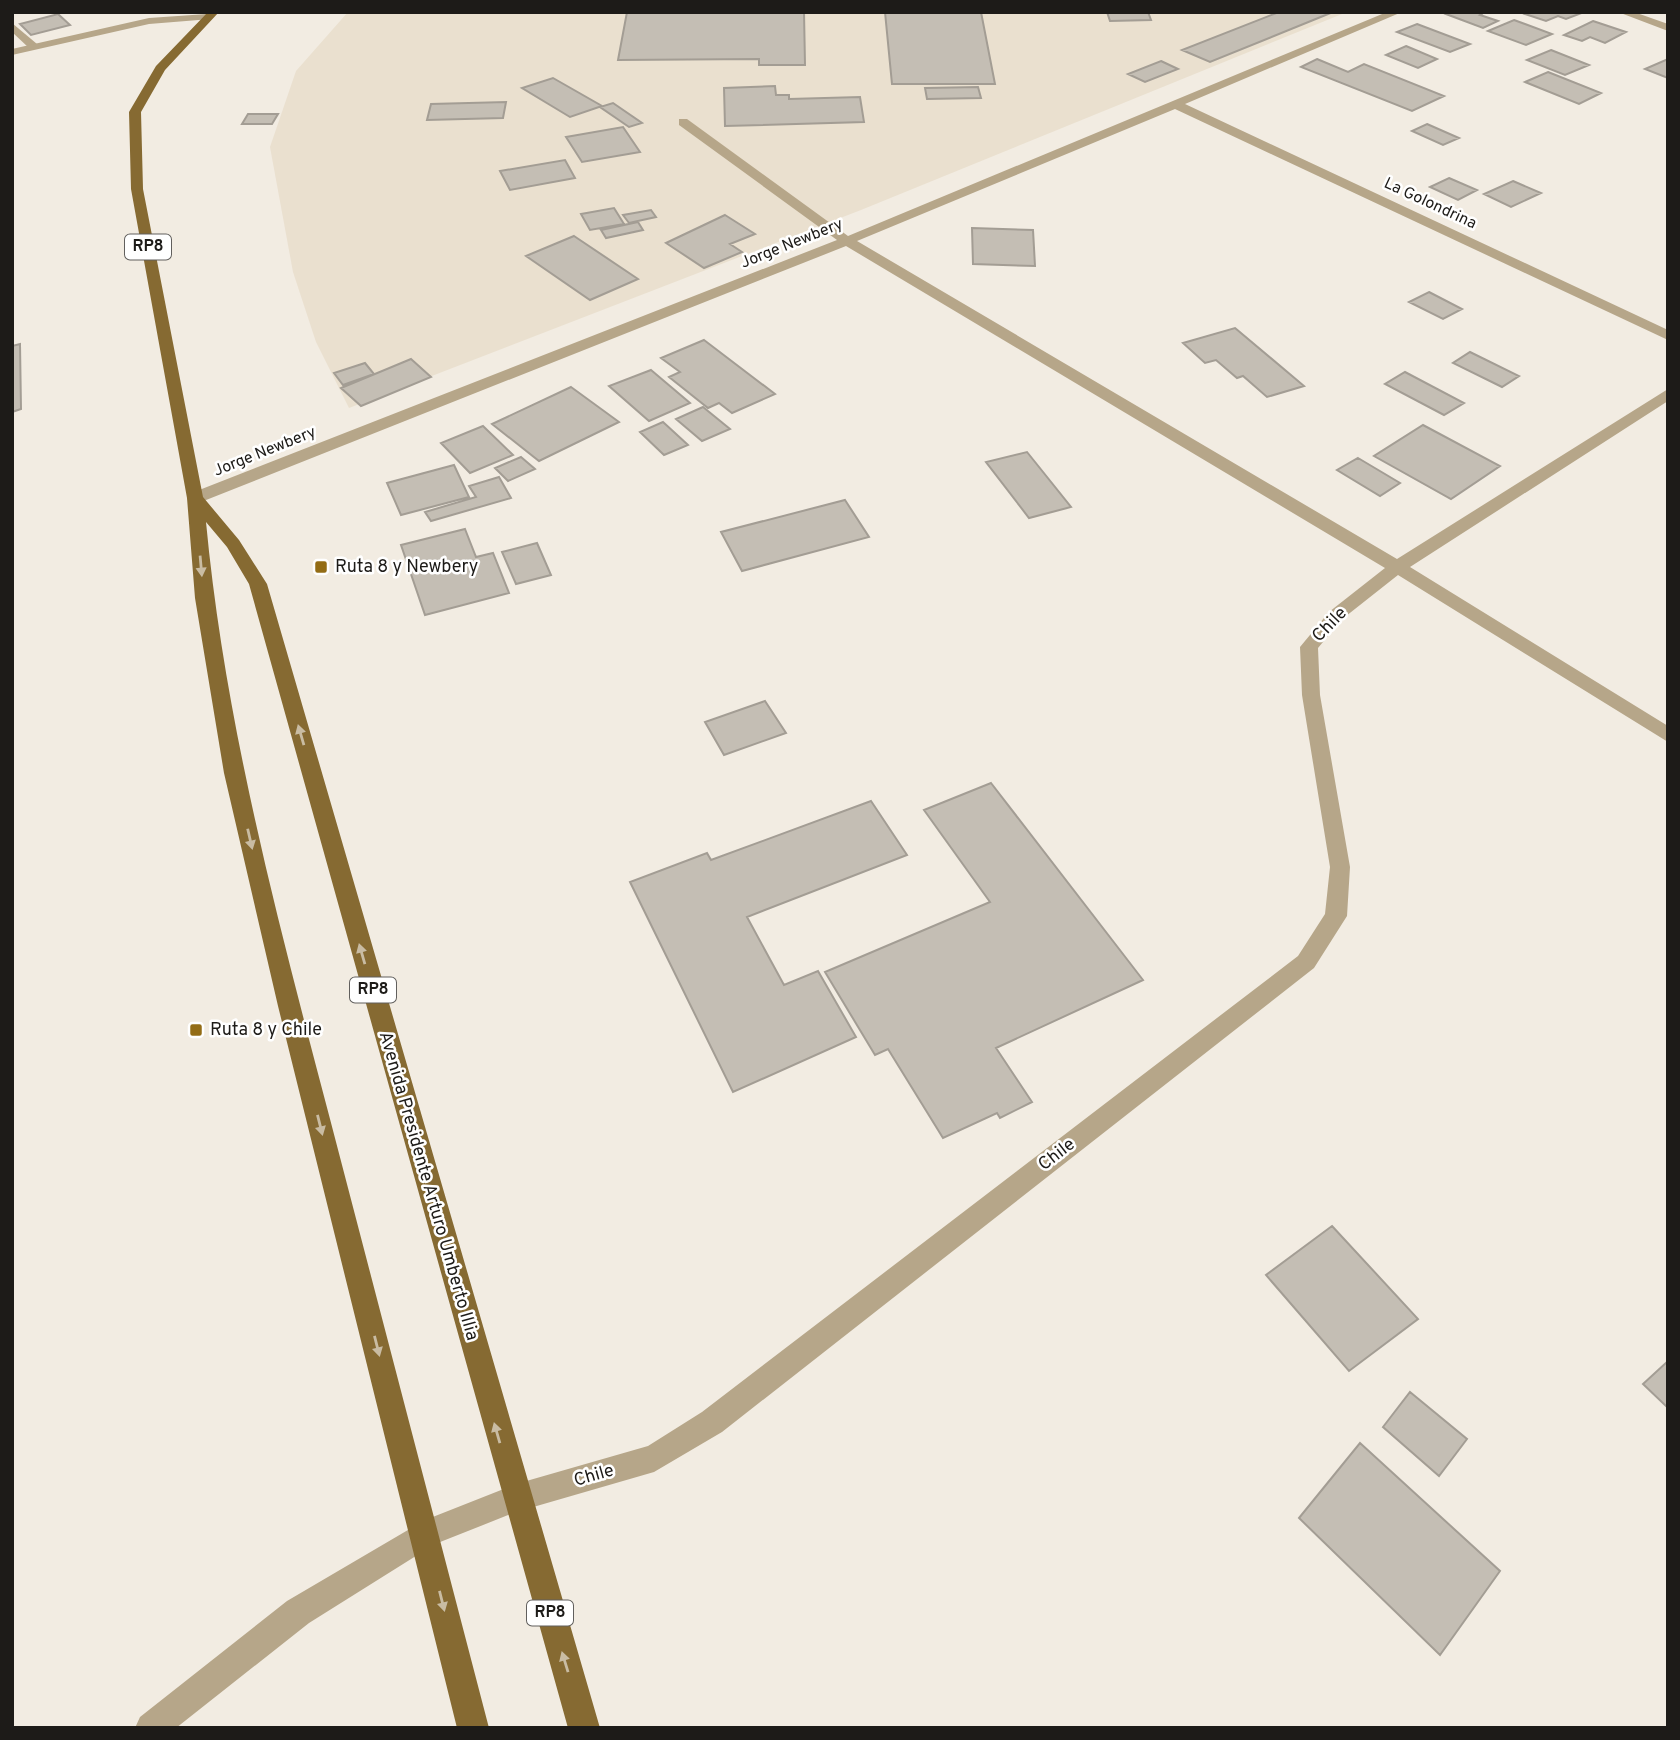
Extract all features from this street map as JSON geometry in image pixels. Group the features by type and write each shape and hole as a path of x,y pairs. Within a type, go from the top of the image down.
{"main road":[{"name":"Avenida Presidente Arturo Umberto Illia","path":"211,15 176,48 147,86 135,112 137,189 195,498 204,598 234,773 293,1019 473,1728"},
{"name":"Avenida Presidente Arturo Umberto Illia","path":"195,498 233,544 258,583 516,1498 584,1728"}],"street":[{"path":"113,27 142,12"},
{"name":"Jorge Newbery","path":"195,498 847,241 1397,12"},
{"path":"1623,12 1668,28"},
{"path":"12,52 113,27 211,15"},
{"path":"12,26 33,46"},
{"name":"La Golondrina","path":"1177,105 1668,336"},
{"path":"683,121 847,241 1396,567 1668,736"},
{"name":"Chile","path":"151,1728 298,1612 425,1534 516,1498 654,1458 712,1422 1306,962 1336,916 1340,867 1311,695 1309,647 1335,616 1396,567 1668,394"}],"shaded area":[{"path":"348,12 1347,12 861,210 349,408 316,342 293,272 270,147 296,71"}],"building":[{"path":"627,12 804,12 805,65 759,65 759,59 618,60"},
{"path":"885,12 981,12 995,84 892,84"},
{"path":"1107,12 1148,12 1151,20 1110,21"},
{"path":"1279,12 1333,12 1210,62 1182,50"},
{"path":"1485,12 1480,15 1498,21 1483,28 1446,14"},
{"path":"58,14 70,25 31,35 20,24"},
{"path":"1525,14 1579,14 1566,19 1558,16 1546,21"},
{"path":"1514,20 1552,34 1526,45 1488,31"},
{"path":"1593,21 1626,32 1605,43 1590,37 1582,41 1564,35"},
{"path":"1417,24 1470,44 1450,52 1397,32"},
{"path":"1406,46 1437,59 1418,68 1386,55"},
{"path":"1551,50 1589,65 1565,75 1527,60"},
{"path":"1317,59 1348,72 1364,64 1444,96 1412,111 1301,67"},
{"path":"1668,59 1668,78 1645,69"},
{"path":"1161,61 1178,69 1145,82 1128,74"},
{"path":"1548,72 1601,93 1579,104 1525,82"},
{"path":"553,78 602,106 570,117 522,88"},
{"path":"775,86 776,95 789,95 789,99 860,97 864,122 725,126 724,88"},
{"path":"978,87 981,98 927,99 925,88"},
{"path":"506,102 503,118 427,120 431,104"},
{"path":"613,103 642,123 629,127 600,107"},
{"path":"248,114 278,114 272,124 242,124"},
{"path":"1427,124 1459,138 1443,145 1412,131"},
{"path":"623,127 640,152 582,162 566,137"},
{"path":"565,160 575,178 510,190 500,171"},
{"path":"1449,178 1477,190 1458,200 1430,187"},
{"path":"1513,181 1541,193 1511,207 1484,194"},
{"path":"614,208 624,224 590,230 581,214"},
{"path":"651,210 656,217 629,223 623,215"},
{"path":"725,215 755,234 730,244 742,252 704,268 666,243"},
{"path":"638,222 643,230 606,238 601,230"},
{"path":"972,228 1033,230 1035,266 973,264"},
{"path":"574,236 638,279 590,300 526,256"},
{"path":"1429,292 1462,309 1443,319 1409,302"},
{"path":"1235,328 1304,386 1267,397 1243,376 1237,378 1216,360 1205,363 1183,343"},
{"path":"704,340 775,394 732,413 719,403 708,408 669,377 680,372 661,358"},
{"path":"20,344 21,409 12,412 12,346"},
{"path":"1470,352 1519,376 1502,387 1453,363"},
{"path":"411,359 431,377 361,406 341,388"},
{"path":"365,363 374,374 343,385 334,373"},
{"path":"651,370 690,403 649,421 609,386"},
{"path":"1405,372 1464,403 1444,415 1385,384"},
{"path":"571,387 619,422 539,461 492,424"},
{"path":"703,407 730,429 702,441 676,419"},
{"path":"663,422 688,445 664,455 640,432"},
{"path":"1423,425 1500,466 1451,499 1374,456"},
{"path":"483,426 513,455 470,473 441,443"},
{"path":"1027,452 1071,507 1029,518 986,462"},
{"path":"521,457 535,469 508,481 495,468"},
{"path":"1358,458 1400,483 1380,496 1337,470"},
{"path":"454,465 469,497 401,515 387,483"},
{"path":"499,477 511,498 431,521 425,512 476,497 469,486"},
{"path":"845,500 869,537 742,571 721,532"},
{"path":"465,529 476,557 493,553 509,593 425,615 401,545"},
{"path":"537,543 551,575 516,584 502,552"},
{"path":"765,701 786,733 724,755 705,722"},
{"path":"991,783 1143,980 996,1048 1032,1102 1000,1118 997,1113 943,1138 888,1049 875,1055 825,972 990,902 924,810"},
{"path":"871,801 907,855 747,917 784,985 818,971 856,1037 733,1092 630,882 707,853 711,860"},
{"path":"1332,1226 1418,1319 1349,1371 1266,1275"},
{"path":"1668,1361 1668,1408 1643,1384"},
{"path":"1410,1392 1467,1439 1439,1476 1383,1427"},
{"path":"1360,1443 1500,1571 1440,1655 1299,1518"}],"place":[{"name":"Ruta 8 y Newbery","path":"321,567"},
{"name":"Ruta 8 y Chile","path":"196,1030"}]}
